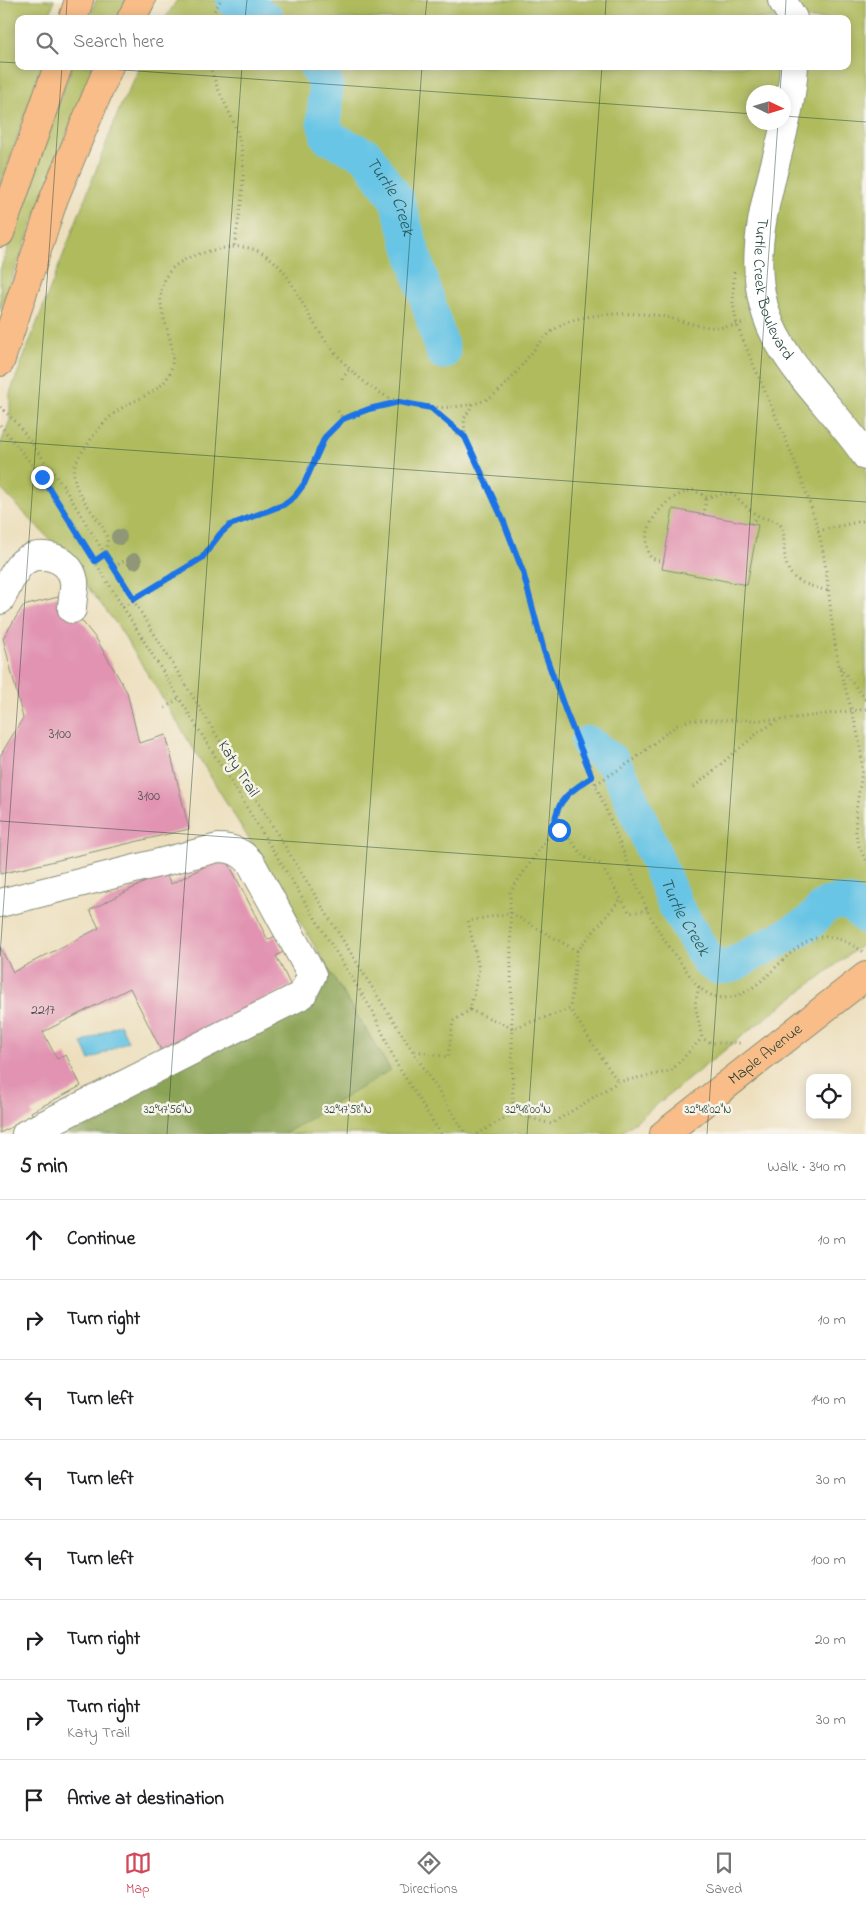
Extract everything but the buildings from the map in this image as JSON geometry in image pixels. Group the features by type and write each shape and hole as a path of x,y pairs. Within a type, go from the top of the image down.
{"main road":[{"path":"74,15 79,0"},
{"path":"133,15 141,0"},
{"path":"0,232 57,70"},
{"path":"0,362 54,198 106,70"},
{"name":"Maple Avenue","path":"664,1134 866,976"}],"lane":[{"name":"Turtle Creek Boulevard","path":"793,70 758,250 757,271 765,315 779,343 796,369 866,456"},
{"path":"0,600 20,566 36,556 46,556 56,558 70,572 74,581 72,608"},
{"path":"0,903 218,848 237,850 252,863 312,975 302,995 26,1134"}],"path":[{"path":"212,15 221,0"},
{"path":"211,70 238,135 242,153 242,198 234,247"},
{"path":"95,561 105,554 107,539 76,483 74,469 76,461 97,431 114,413 155,390 167,379 173,358 161,306 164,282 169,272 194,255 234,247 257,250 274,262 294,288 318,330 350,368 380,392 399,402 431,408 473,404 492,396 545,338 571,321 594,317 647,314 711,328 738,325 765,315"},
{"path":"734,268 732,289 738,325 799,474 818,531 840,666 853,711 862,763 855,825 857,840 866,860"},
{"path":"342,379 350,368"},
{"path":"123,607 202,558 220,534 230,525 283,505 295,496 304,484 325,437 343,419 369,409 399,402"},
{"path":"473,404 464,418 465,437 519,560 544,651 566,712 656,928 699,987 707,993 716,996 730,997 750,990 783,959 809,941 827,937 838,939 852,944 866,954"},
{"path":"0,407 16,422 62,486 114,567 373,989 466,1134"},
{"path":"431,408 465,437"},
{"path":"338,411 343,419"},
{"name":"Katy Trail","path":"0,425 8,432 42,477 95,561 374,1012 397,1065 442,1134"},
{"path":"664,562 651,558 648,548 649,530 659,510 666,502 687,491 698,492 706,497 730,493 758,516 776,521 782,529 784,560 789,573 794,579 802,584 828,591"},
{"path":"704,515 706,497"},
{"path":"751,524 758,516"},
{"path":"818,531 866,520"},
{"path":"114,567 125,560"},
{"path":"840,666 866,700"},
{"path":"165,708 180,698"},
{"path":"596,784 635,759 675,726 690,720 779,720 866,709"},
{"path":"694,786 760,731 779,720"},
{"path":"513,1113 510,892 555,826 556,813 562,800 575,787 592,777"},
{"path":"555,826 568,837 584,857 600,864 630,913 647,910"},
{"path":"618,1082 570,1009 577,951 621,899"},
{"path":"414,1051 448,1057 453,1021 470,1010 479,969 468,921 511,913 577,951"},
{"path":"699,987 694,1004 699,1033 702,1038 711,1043 740,1043"},
{"path":"470,1010 513,1028 570,1009"},
{"path":"477,1134 513,1113 552,1124 618,1082 671,1071 702,1038"}],"green space":[{"path":"0,0 54,0 50,15 15,15 15,70 40,70 0,188"},
{"path":"96,0 128,0 120,15 90,15"},
{"path":"177,0 866,0 866,942 751,1029 620,1134 284,1134 390,1069 118,626 55,545 0,488 0,445 10,420 10,393 121,105 139,70 851,70 851,15 168,15"},
{"path":"71,70 92,70 0,310 0,270"},
{"path":"322,959 390,1070 284,1134 48,1134 315,995"}],"water":[{"path":"120,1024 128,1041 90,1060 82,1043"}],"waterway":[{"name":"Turtle Creek","path":"234,1 260,15"},
{"name":"Turtle Creek","path":"318,70 326,84 324,122 328,137 367,156 397,200 443,352"},
{"name":"Turtle Creek","path":"588,743 612,761 626,786 676,907 709,962 718,967 730,966 808,924 826,905 837,902 852,904 866,917"}],"route":[{"path":"42,477 95,561 105,554 134,599 192,566 202,558 220,534 230,525 283,505 295,496 304,484 318,448 325,437 343,419 369,409 399,402 431,408 465,437 504,522 523,572 544,651 592,777 575,787 562,800 554,821 555,826 559,830"}]}
